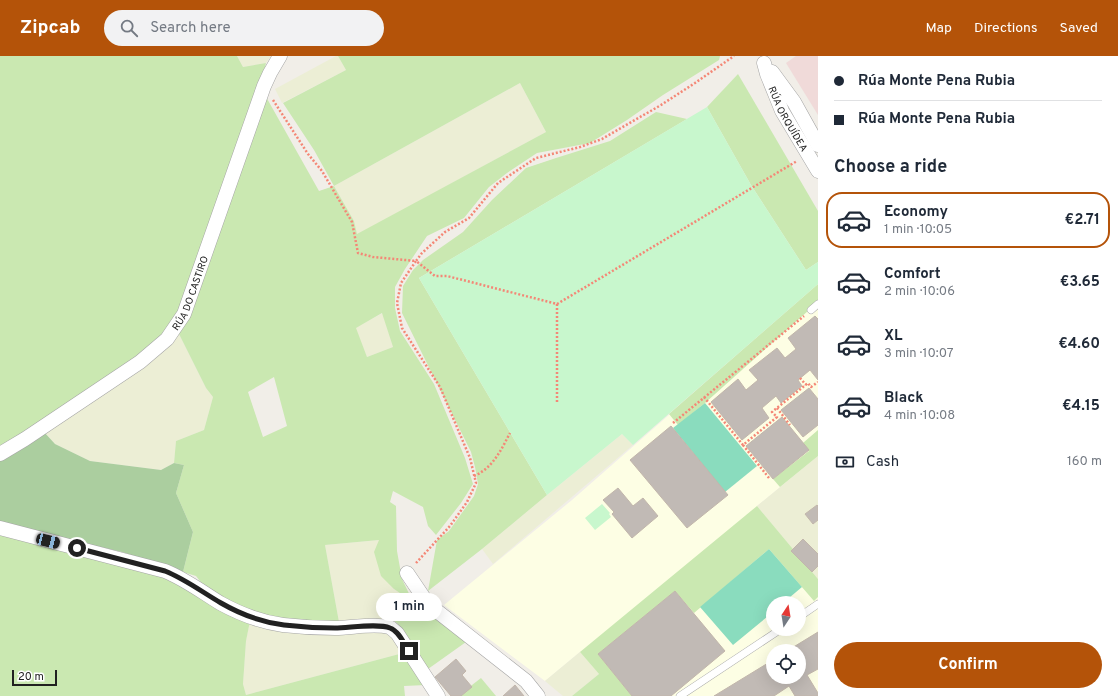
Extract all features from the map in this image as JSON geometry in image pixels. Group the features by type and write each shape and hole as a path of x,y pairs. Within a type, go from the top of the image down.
{"street":[{"name":"RÚA DO CASTIRO","path":"0,454 140,362 167,338 184,314 264,86 280,56"},
{"name":"RÚA ORQUÍDEA","path":"762,60 772,71 794,102 818,145"},
{"name":"RÚA ORQUÍDEA","path":"762,60 782,112 818,171"},
{"path":"0,528 165,571 175,575 220,603 252,618 282,625 335,628 383,626 391,628 397,633 438,696"},
{"path":"407,573 428,604 526,681 538,696"}],"lane":[{"path":"811,310 818,304"},
{"path":"806,612 818,604"},
{"path":"680,696 770,636"}],"path":[{"path":"407,573 450,526 467,502 476,483 470,458 440,387 402,328 397,303 401,283 422,253 445,232 469,218 498,183 536,158 580,147 602,139 661,105 734,56"},
{"path":"264,86 308,154 322,171 352,222 358,253 373,257 416,261 436,276 447,276 556,304 807,155"},
{"path":"556,304 557,402"},
{"path":"673,423 811,310"},
{"path":"800,378 806,385 808,383 811,387 818,382"},
{"path":"743,445 776,418 772,412 776,408 806,385"},
{"path":"704,397 769,478"},
{"path":"776,408 790,425"},
{"path":"474,476 487,469 497,457 510,433"}],"shaded area":[{"path":"237,56 271,56 266,63 243,67"},
{"path":"338,56 346,70 282,103 275,89"},
{"path":"796,56 818,56 818,115 786,63"},
{"path":"520,83 546,132 357,235 354,221 334,186"},
{"path":"818,284 818,456 757,506 818,579 818,696 618,696 580,652 545,681 444,605 572,500"},
{"path":"383,313 393,347 367,357 355,328"},
{"path":"179,334 206,388 213,397 204,430 176,441 174,463 161,470 90,461 55,444 44,432"},
{"path":"622,434 633,445 493,564 482,549"},
{"path":"818,456 818,579 757,506"},
{"path":"380,540 394,589 426,611 392,619 339,622 325,545"},
{"path":"250,621 376,630 390,634 403,653 246,695 243,684 246,641"},
{"path":"580,652 599,674 572,696 563,696 545,681"}],"green space":[{"path":"0,56 237,56 243,67 266,63 259,90 180,308 168,330 147,349 0,448"},
{"path":"338,56 720,56 719,60 590,143 537,153 489,187 464,218 427,236 395,287 395,308 400,331 434,384 465,458 473,484 461,503 436,535 428,526 423,507 393,491 390,502 396,506 397,551 402,579 413,602 394,589 381,576 374,552 379,540 325,545 339,622 286,620 251,613 227,601 203,585 196,576 183,572 193,532 176,493 184,465 174,463 176,441 204,430 213,397 206,388 179,334 265,95 319,191 334,186 314,150 283,103 346,70","holes":["520,83 546,132 357,234 354,221 334,186","382,313 393,347 367,357 356,328","274,377 287,426 263,437 248,392"]},
{"path":"738,74 818,211 818,262 806,270 751,185 707,107"},
{"path":"707,107 751,185 806,270 818,262 818,284 633,445 622,434 547,495 419,278"},
{"path":"656,112 687,119 419,278 547,495 482,549 428,591 437,540 449,531 474,496 478,484 471,452 402,313 403,286 413,270 423,260 463,232 492,200 526,168 610,141"},
{"path":"818,284 818,302 705,403 678,425 669,414"},
{"path":"705,403 757,466 725,492 673,428"},
{"path":"818,430 818,456 780,487 773,479 809,451 803,443"},
{"path":"44,432 55,444 90,461 161,470 174,463 184,465 176,493 193,532 183,572 122,552 0,522 0,459"},
{"path":"602,504 610,513 609,514 611,517 595,530 585,518"},
{"path":"757,506 818,579 818,597 814,601 769,549 694,613 675,591 598,654 632,696 572,696 599,674 580,652"},
{"path":"0,532 167,578 250,621 246,641 243,684 246,695 403,653 426,685 404,686 405,696 0,696"},
{"path":"769,549 802,587 791,596 766,596 766,618 733,645 700,607"},
{"path":"426,611 466,642 428,669 399,625 392,619"},
{"path":"481,678 496,696 458,696"}],"building":[{"path":"815,316 818,319 818,380 810,370 798,380 802,386 781,403 776,396 762,408 769,418 742,440 711,402 738,379 746,390 758,380 749,370 777,348 785,358 796,349 788,338"},
{"path":"809,388 818,399 818,425 803,437 781,410"},
{"path":"782,417 809,450 773,479 746,446"},
{"path":"671,426 728,495 687,528 630,460"},
{"path":"618,488 633,506 643,498 658,516 632,538 612,514 614,512 603,500"},
{"path":"817,505 818,520 813,524 805,514"},
{"path":"803,539 818,554 818,566 812,572 791,551"},
{"path":"675,591 725,651 671,696 632,696 598,654"},
{"path":"818,632 818,669 807,675 818,693 818,696 795,696 789,686 774,696 714,696 766,664 766,684 806,684 806,644 798,644"},
{"path":"456,659 466,671 462,675 472,687 461,696 451,696 435,677"},
{"path":"515,685 524,696 503,696"}],"route":[{"path":"77,548 165,571 175,575 220,603 252,618 282,625 335,628 383,626 391,628 397,633 409,651"}]}
